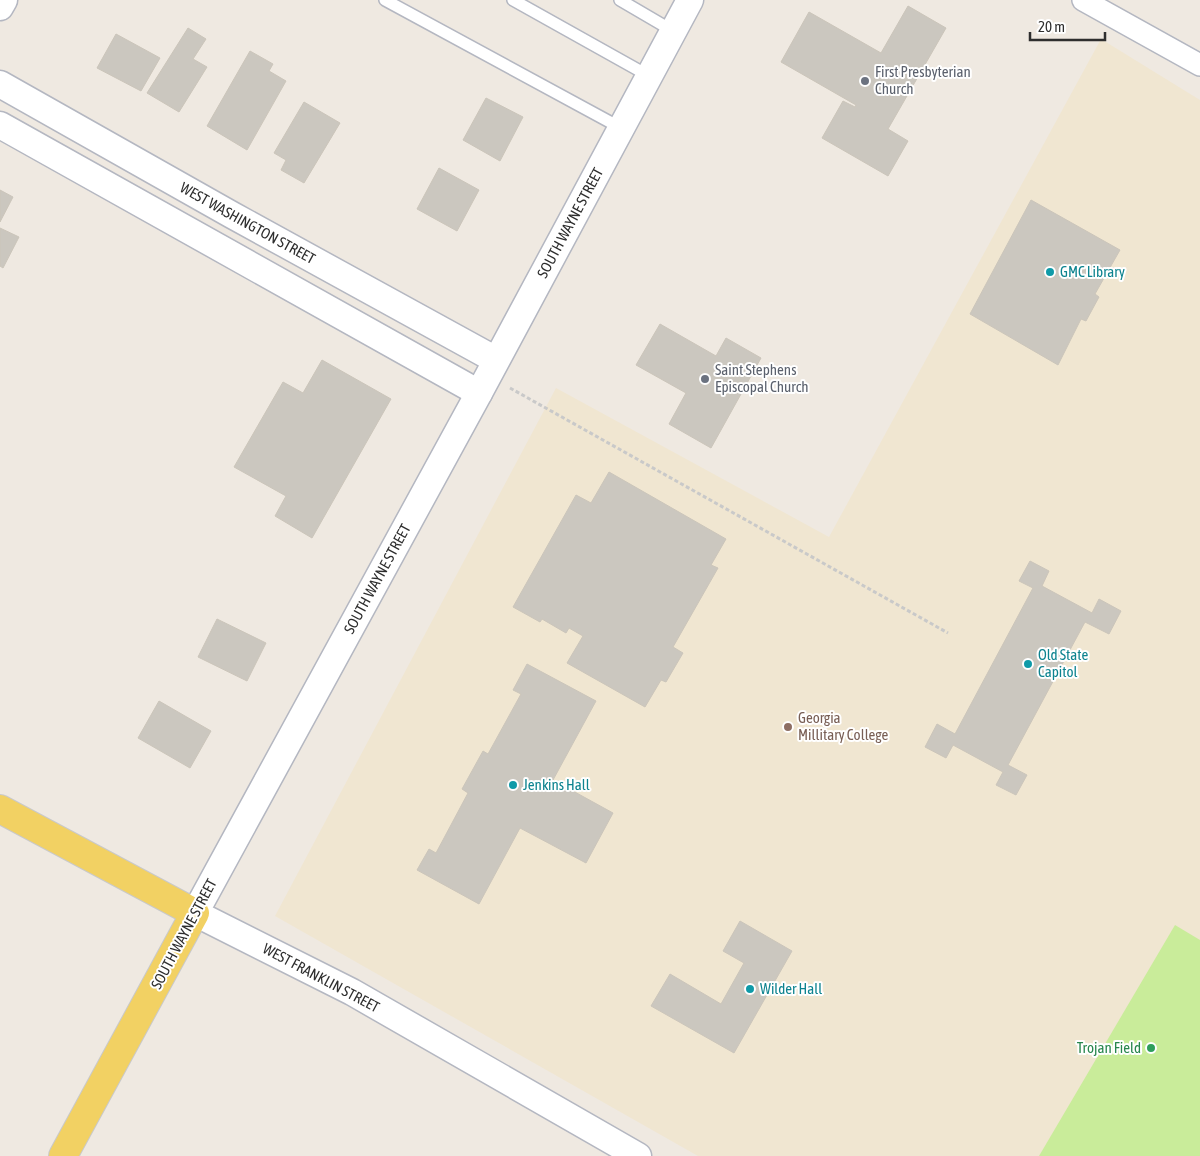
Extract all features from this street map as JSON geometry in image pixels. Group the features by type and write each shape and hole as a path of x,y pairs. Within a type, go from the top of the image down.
{"main road":[{"name":"WEST FRANKLIN STREET","path":"0,809 195,913"},
{"name":"SOUTH WAYNE STREET","path":"63,1156 195,913"}],"street":[{"path":"0,7 4,0"},
{"name":"SOUTH WAYNE STREET","path":"195,913 488,376 690,0"},
{"path":"1083,0 1200,65"},
{"name":"WEST WASHINGTON STREET","path":"0,84 232,215 488,376"},
{"path":"0,125 215,244 488,376"},
{"path":"215,244 232,215"},
{"name":"WEST FRANKLIN STREET","path":"195,913 352,992 638,1156"}],"lane":[{"path":"385,0 621,128"},
{"path":"513,0 649,76"},
{"path":"620,0 673,31"}],"path":[{"path":"488,376 948,633"}],"shaded area":[{"name":"Georgia Millitary College","path":"1101,39 1200,100 1200,1156 698,1156 275,916 556,388 829,537"}],"green space":[{"name":"Trojan Field","path":"1175,925 1200,940 1200,1156 1039,1156"}],"building":[{"name":"First Presbyterian Church","path":"908,6 946,28 888,129 908,141 888,176 822,138 843,101 855,107 856,105 781,62 809,12 881,53"},
{"path":"188,28 206,39 193,59 207,67 179,112 147,93"},
{"path":"116,34 160,58 141,91 97,68"},
{"path":"250,51 273,64 269,71 286,81 247,150 207,126"},
{"path":"486,98 523,117 500,161 463,140"},
{"path":"304,102 340,123 304,183 281,170 286,160 274,153"},
{"path":"439,168 479,190 457,231 417,209"},
{"path":"0,190 13,197 0,222"},
{"name":"GMC Library","path":"1031,200 1120,250 1095,294 1099,297 1086,321 1081,319 1058,365 970,314"},
{"path":"0,228 19,237 3,268 0,266"},
{"name":"Saint Stephens Episcopal Church","path":"660,324 716,356 726,338 761,358 711,448 669,424 686,393 636,365"},
{"path":"322,360 391,399 312,538 275,516 286,496 234,467 283,382 303,393"},
{"path":"609,472 726,539 711,565 718,568 673,647 683,653 666,682 661,680 645,707 567,663 583,636 569,628 566,633 542,619 540,622 513,607 576,495 591,503"},
{"name":"Old State Capitol","path":"1030,561 1049,571 1042,586 1092,613 1099,599 1121,611 1109,634 1085,622 1008,765 1027,775 1016,795 996,785 1003,772 953,745 946,758 925,747 937,724 955,734 1033,588 1019,581"},
{"path":"217,619 266,643 247,681 198,657"},
{"name":"Jenkins Hall","path":"527,664 596,701 553,780 613,813 586,863 520,828 479,904 417,870 429,849 436,853 468,793 462,789 483,751 488,754 521,694 513,690"},
{"path":"159,701 211,731 190,768 138,738"},
{"name":"Wilder Hall","path":"740,921 792,951 734,1053 651,1006 670,974 721,1004 744,963 723,951"}],"place":[{"name":"First Presbyterian Church","path":"865,81"},
{"name":"GMC Library","path":"1050,272"},
{"name":"Saint Stephens Episcopal Church","path":"705,379"},
{"name":"Old State Capitol","path":"1028,664"},
{"name":"Georgia Millitary College","path":"788,727"},
{"name":"Jenkins Hall","path":"513,785"},
{"name":"Wilder Hall","path":"750,989"},
{"name":"Trojan Field","path":"1151,1048"}]}
